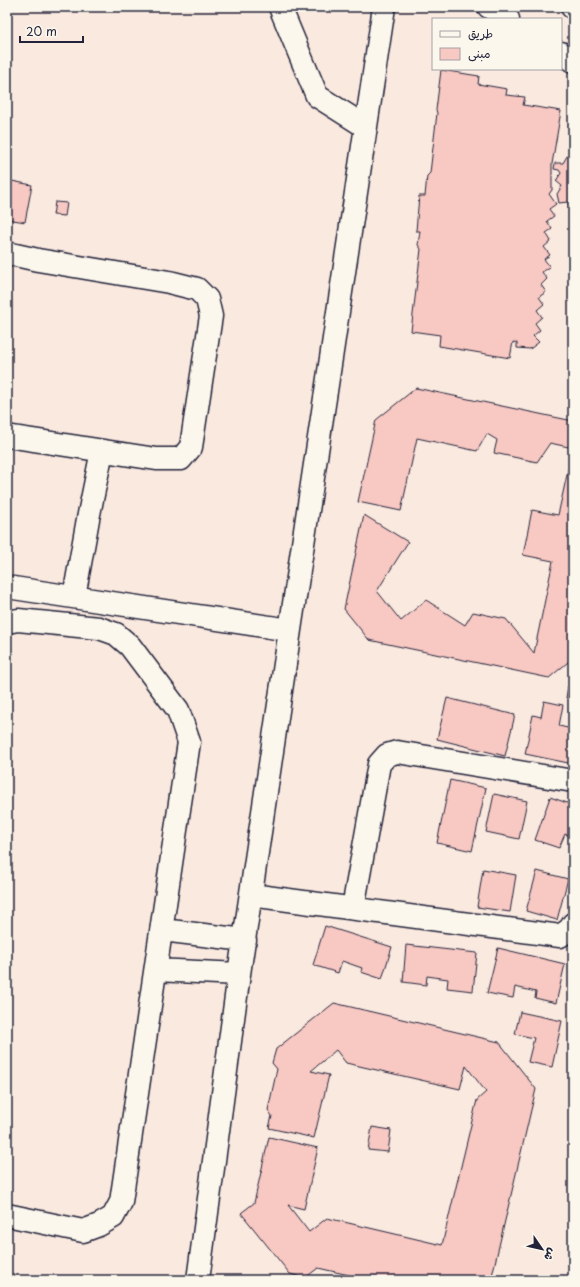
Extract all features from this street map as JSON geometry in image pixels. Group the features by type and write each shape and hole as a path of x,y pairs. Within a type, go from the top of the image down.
{"street":[{"path":"280,7 317,96 366,128"},
{"path":"198,1280 251,895 384,7"},
{"path":"489,7 506,18"},
{"path":"562,54 573,61"},
{"path":"7,256 11,254 169,282 197,289 207,299 211,316 190,447 181,460 156,459 7,436"},
{"path":"74,597 102,451"},
{"path":"7,587 290,630"},
{"path":"7,622 18,620 91,627 116,634 130,646 178,710 189,742 121,1202 113,1217 99,1225 83,1231 7,1215"},
{"path":"353,908 379,764 387,755 397,752 573,781"},
{"path":"251,895 560,936 570,929 573,924"},
{"path":"162,930 245,940"},
{"path":"156,970 240,974"}],"building":[{"path":"441,70 479,76 478,84 507,89 506,95 525,97 523,105 561,111 552,164 552,190 549,194 556,204 549,209 554,216 547,221 552,229 546,233 551,241 544,247 550,255 544,259 550,267 542,272 547,279 541,285 546,292 539,297 544,304 537,310 542,317 535,323 540,330 533,336 539,342 530,349 517,348 517,343 513,342 510,358 439,346 440,335 411,331 421,249 418,245 420,231 416,231 419,196 425,196 427,176 430,173"},
{"path":"573,146 573,211 570,212 568,202 559,203 557,194 562,186 556,181 561,173 559,170 554,169 555,163 563,163"},
{"path":"7,180 32,185 25,222 7,219"},
{"path":"55,202 67,203 65,216 53,215"},
{"path":"416,388 573,421 573,448 550,443 537,462 494,453 497,440 487,434 477,451 417,438 401,511 358,502 376,420"},
{"path":"573,448 573,658 549,678 369,640 344,609 364,515 408,542 377,591 401,621 426,600 465,625 473,612 506,619 534,653 553,561 523,555 532,510 558,515"},
{"path":"573,682 573,699 566,698 568,686"},
{"path":"447,698 515,715 505,756 437,739"},
{"path":"544,701 563,705 559,726 572,729 573,722 573,764 525,754 533,715 541,717"},
{"path":"450,780 486,788 472,851 437,843"},
{"path":"494,794 527,801 519,839 486,832"},
{"path":"550,797 573,805 573,827 570,836 565,834 559,848 535,840"},
{"path":"483,869 516,875 510,912 477,907"},
{"path":"537,871 568,879 557,920 526,911"},
{"path":"325,926 392,947 382,979 361,972 362,968 342,961 338,973 313,965"},
{"path":"406,945 477,953 473,991 447,988 448,979 427,976 426,985 403,982"},
{"path":"498,948 565,964 556,1003 535,998 536,992 515,987 513,998 487,993"},
{"path":"334,1003 499,1042 536,1089 491,1280 371,1280 318,1268 305,1278 290,1274 241,1213 254,1203 269,1137 318,1148 304,1209 288,1205 309,1232 327,1218 442,1245 477,1100 486,1092 466,1066 460,1089 346,1063 336,1050 311,1071 329,1075 314,1138 269,1128 272,1116 268,1110 277,1069 272,1063 276,1049"},
{"path":"520,1012 562,1021 552,1067 528,1062 534,1038 515,1034"},
{"path":"372,1127 391,1130 388,1152 368,1150"}]}
